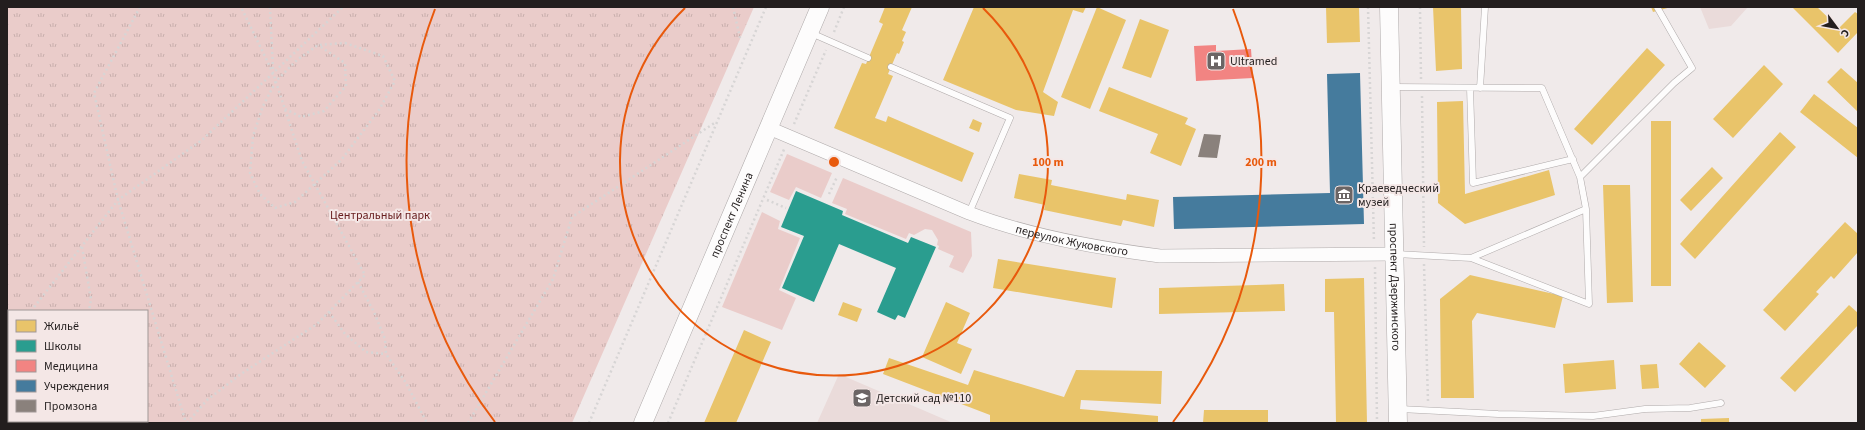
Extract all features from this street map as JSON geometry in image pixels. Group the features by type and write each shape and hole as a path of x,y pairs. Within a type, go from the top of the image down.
{"main road":[{"name":"проспект Ленина","path":"643,423 820,7"},
{"name":"проспект Дзержинского","path":"1389,7 1398,416"}],"street":[{"name":"переулок Жуковского","path":"769,128 969,213 997,224 1028,232 1133,253 1160,256 1395,254"}],"lane":[{"path":"1480,88 1485,7"},
{"path":"1580,177 1674,83 1692,68 1657,7"},
{"path":"809,33 868,58"},
{"path":"890,67 1010,118 969,213"},
{"path":"1391,87 1542,88 1580,177 1586,210 1589,304 1471,258 1395,254"},
{"path":"1470,88 1473,183 1573,159"},
{"path":"1471,258 1586,210"},
{"path":"1398,416 1428,410 1498,414 1593,416 1646,409 1690,408 1721,403"},
{"path":"1593,416 1594,423"}],"path":[{"path":"140,7 94,93 118,200 186,423"},
{"path":"186,423 206,400 241,374 317,324 365,276 302,161 273,73 241,7"},
{"path":"270,7 273,73"},
{"path":"32,310 118,200 202,140 343,7"},
{"path":"733,7 740,38"},
{"path":"589,423 766,7"},
{"path":"668,423 844,7"},
{"path":"1368,7 1377,423"},
{"path":"1420,7 1428,410"},
{"path":"345,43 382,56 395,82 379,110 342,159 295,202 275,208 260,194 250,173 253,136 263,106 276,81 297,60 318,45 345,43"},
{"path":"285,109 301,117 324,111 346,86 345,63 318,45"},
{"path":"468,423 553,279 572,217 718,121"},
{"path":"829,194 837,177"},
{"path":"767,200 786,208"},
{"path":"82,246 91,299 89,310"},
{"path":"358,282 374,312 385,339 386,354 406,383 427,423"},
{"path":"329,312 345,334 366,352 386,354"}],"shaded area":[{"path":"1700,7 1748,7 1731,26 1709,29"},
{"name":"Детский сад №110","path":"839,374 953,423 817,423"}],"green space":[{"name":"Центральный парк","path":"7,7 754,7 572,423 7,423"},
{"path":"787,154 832,173 821,198 796,187 789,200 770,192"},
{"path":"843,178 971,232 972,256 963,273 949,267 954,256 938,249 938,240 932,230 925,229 914,235 909,233 906,239 845,214 847,209 832,203"},
{"path":"762,212 780,221 778,229 800,238 779,290 796,298 782,330 722,307"}],"building: Жильё":[{"path":"885,7 912,7 902,30 906,32 902,41 904,42 899,54 897,53 888,74 893,76 875,118 886,122 888,116 974,153 962,182 834,128 862,63 866,64 883,24 879,22"},
{"path":"974,7 1086,7 1083,13 1073,10 1043,92 1058,102 1054,116 1016,110 943,80"},
{"path":"1097,7 1126,20 1090,109 1061,97"},
{"path":"1326,7 1359,7 1360,42 1327,43"},
{"path":"1433,7 1461,7 1462,69 1436,71"},
{"path":"1651,7 1671,7 1653,12"},
{"path":"1792,7 1817,7 1839,28 1855,12 1858,14 1858,32 1838,53"},
{"path":"1140,19 1169,30 1151,78 1122,68"},
{"path":"1647,48 1665,65 1592,145 1574,129"},
{"path":"1764,65 1783,84 1733,138 1713,119"},
{"path":"1841,68 1858,83 1858,112 1827,82"},
{"path":"1109,87 1188,118 1185,124 1196,129 1181,166 1150,153 1158,134 1099,111"},
{"path":"1814,94 1858,128 1858,158 1800,112"},
{"path":"1463,101 1465,194 1549,170 1555,195 1465,224 1438,203 1437,102"},
{"path":"973,119 982,123 979,132 969,128"},
{"path":"1651,121 1671,121 1671,286 1651,286"},
{"path":"1780,132 1796,147 1695,259 1680,244"},
{"path":"1712,167 1723,178 1691,211 1680,200"},
{"path":"1019,174 1052,180 1051,185 1126,200 1127,194 1159,200 1154,227 1123,220 1121,226 1044,210 1045,205 1014,198"},
{"path":"1603,185 1630,185 1633,302 1607,303"},
{"path":"1845,222 1858,234 1858,252 1834,279 1831,276 1816,292 1819,294 1785,331 1763,310"},
{"path":"998,259 1116,278 1112,308 993,288"},
{"path":"1470,275 1563,296 1555,328 1477,313 1472,321 1474,398 1441,398 1440,299"},
{"path":"1364,278 1367,423 1336,423 1334,312 1325,312 1325,279"},
{"path":"1284,284 1285,311 1159,314 1159,288"},
{"path":"843,302 862,309 857,322 838,315"},
{"path":"946,302 970,313 957,343 972,349 961,374 922,357"},
{"path":"1849,305 1858,313 1858,325 1795,392 1780,378"},
{"path":"744,330 771,342 736,423 704,423"},
{"path":"1699,342 1726,366 1705,388 1679,364"},
{"path":"889,358 968,385 974,370 1064,397 1076,370 1162,371 1161,404 1081,400 1080,409 1158,416 1158,423 990,423 990,415 883,374"},
{"path":"1614,360 1616,389 1565,393 1563,364"},
{"path":"1657,364 1659,388 1642,389 1640,365"},
{"path":"1204,410 1268,410 1268,423 1203,423"},
{"path":"1729,418 1729,423 1701,423 1701,419"}],"building: Школы":[{"path":"796,191 843,211 842,215 908,243 911,237 936,247 905,318 898,315 895,320 877,312 896,268 839,244 814,302 782,288 804,236 781,227"}],"building: Медицина":[{"path":"1216,45 1216,51 1251,49 1253,78 1196,81 1194,46"}],"building: Учреждения":[{"path":"1360,73 1364,224 1174,229 1173,197 1330,193 1327,74"}],"building: Промзона":[{"path":"1204,134 1221,135 1217,158 1198,157"}],"place":[{"name":"Ultramed","path":"1216,61"},
{"name":"Краеведческий музей","path":"1344,195"},
{"name":"Детский сад №110","path":"862,398"}]}
